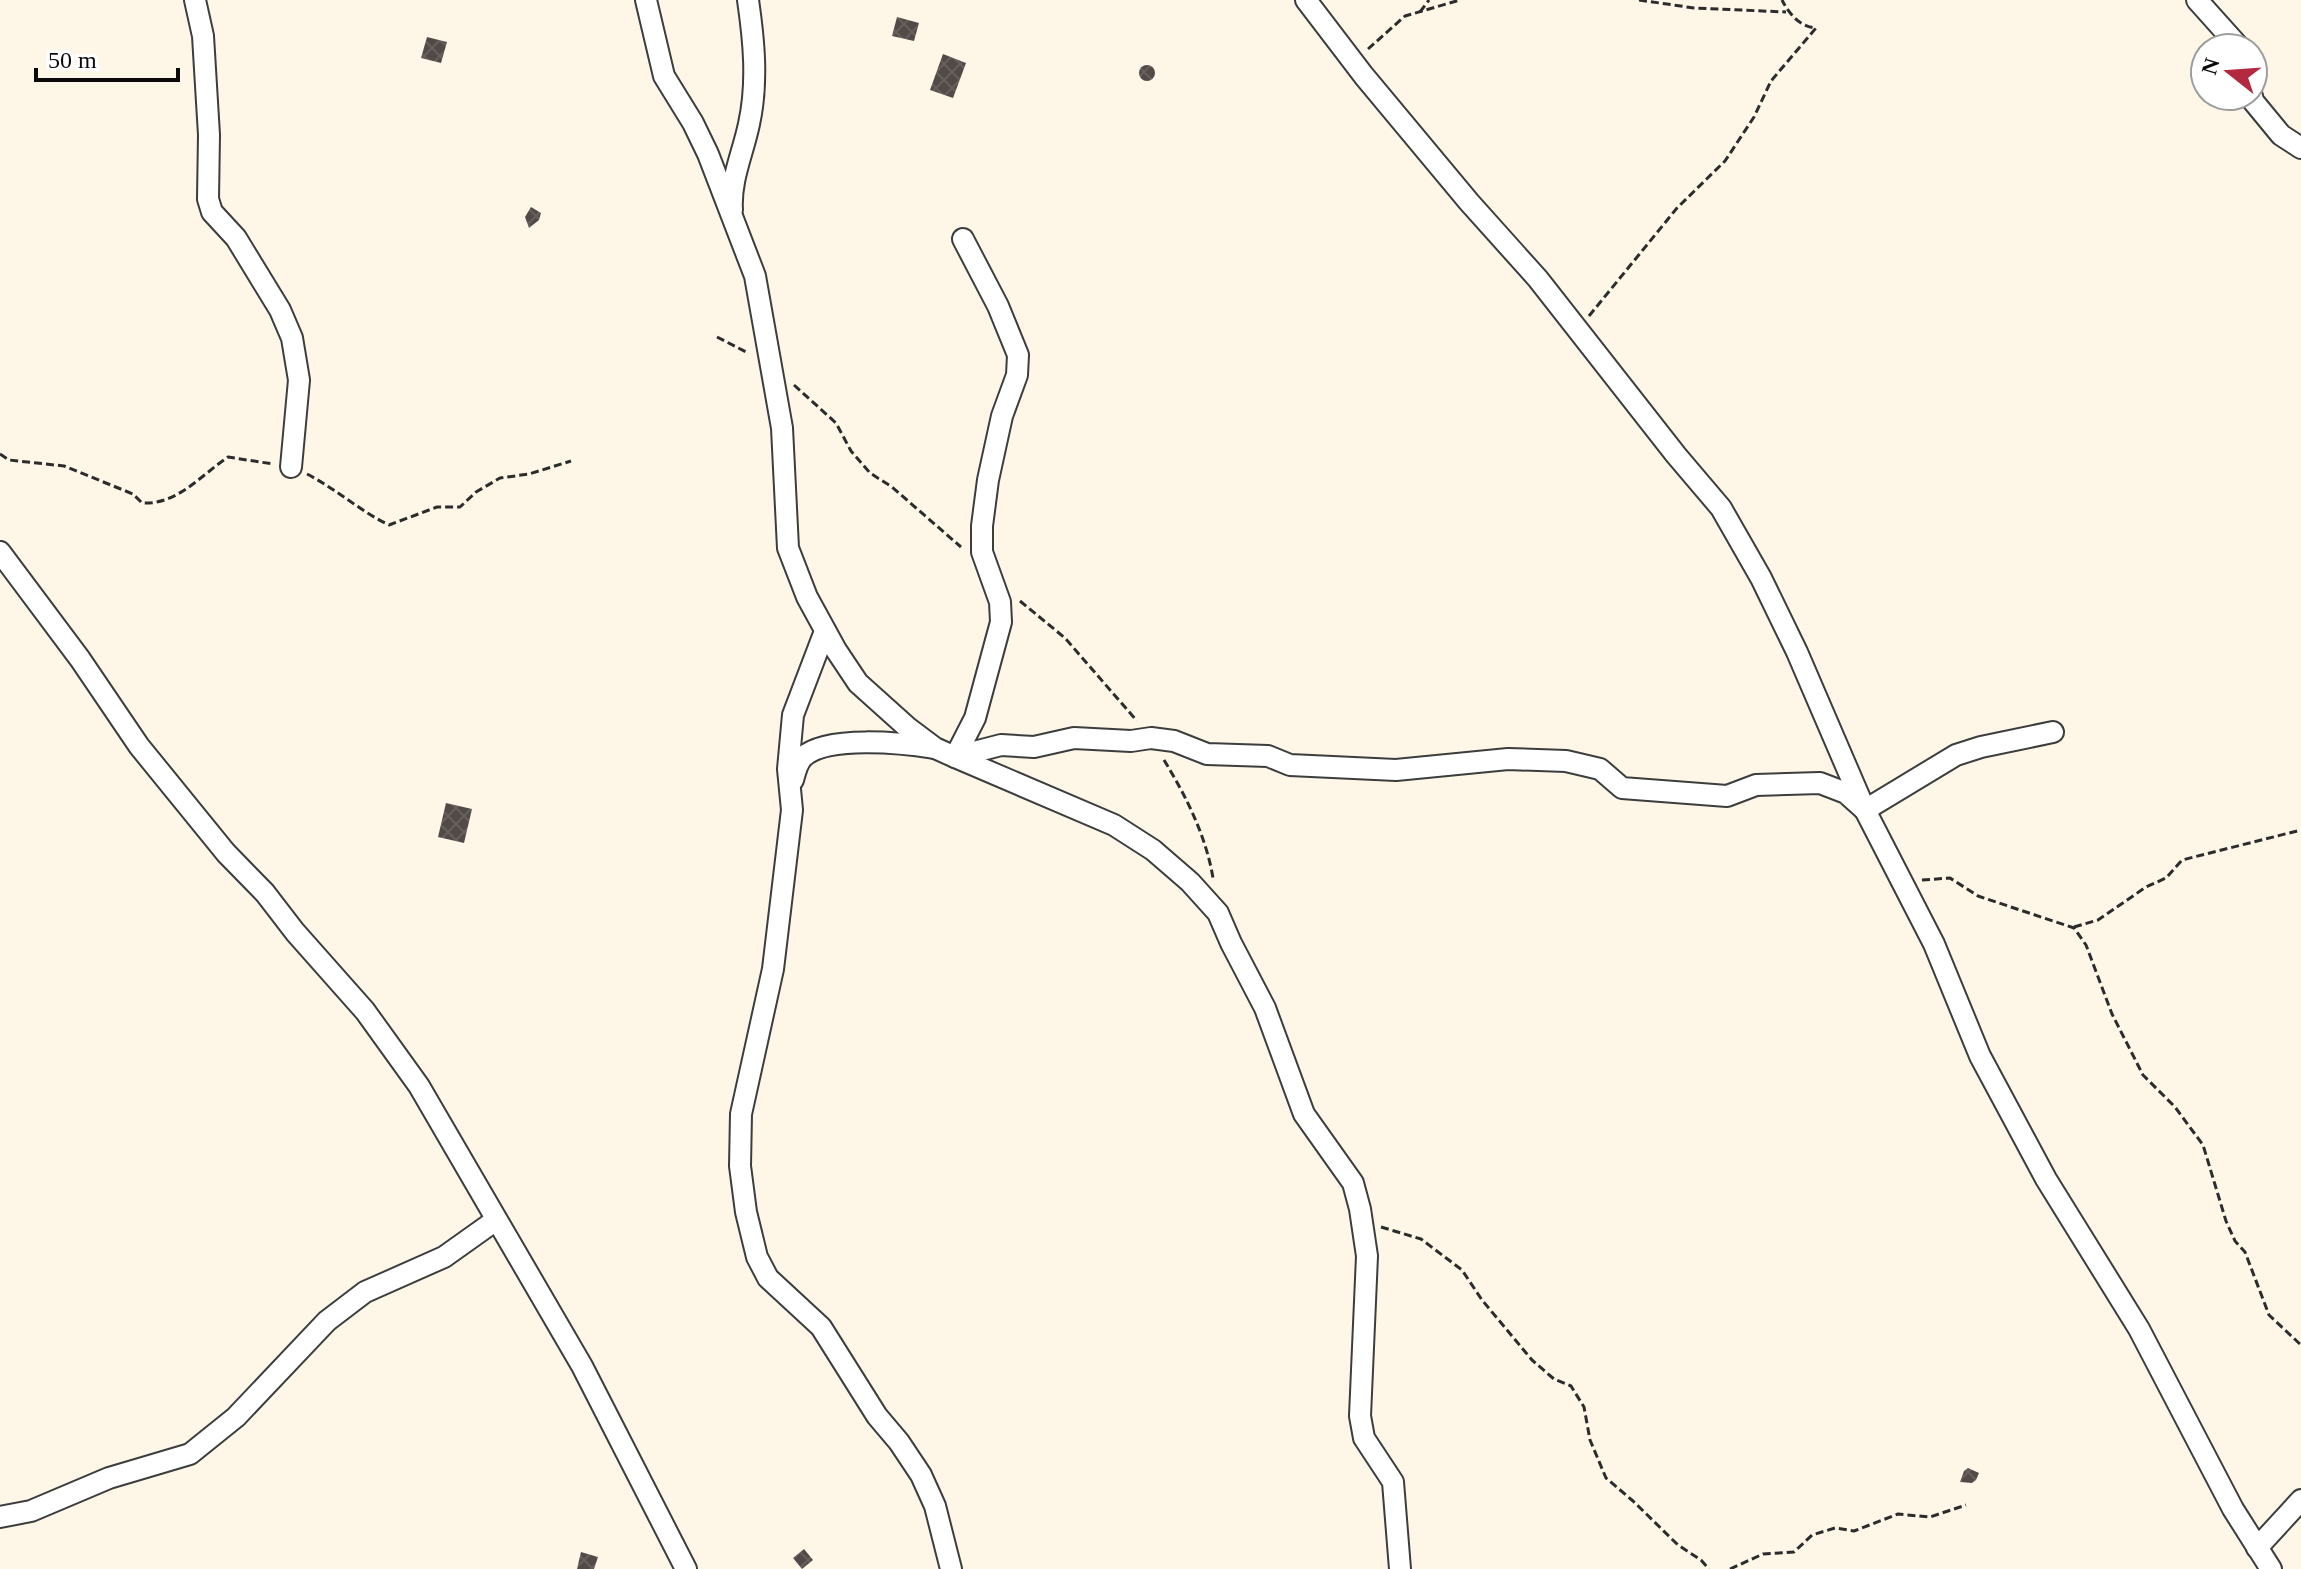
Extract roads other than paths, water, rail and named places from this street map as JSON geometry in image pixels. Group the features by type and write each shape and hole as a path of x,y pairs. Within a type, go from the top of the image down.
{"street":[{"path":"195,0 203,36 209,135 208,199 212,212 236,238 280,310 292,338 299,380 291,467"},
{"path":"646,0 664,76 693,123 755,276 771,356 785,458 788,548 807,597 825,631 858,683 935,748 1114,825 1153,850 1190,882 1218,913 1265,1008 1304,1114 1353,1183 1367,1256 1360,1416 1364,1438 1393,1482 1400,1569"},
{"path":"733,222 733,190 750,124 755,80 748,0"},
{"path":"1306,0 1353,63 1578,329 1721,508 1761,578 1797,652 1865,810 1934,944 1980,1056 2013,1120 2052,1190 2139,1329 2197,1443 2271,1569"},
{"path":"2197,0 2226,32"},
{"path":"2264,112 2281,135 2301,148"},
{"path":"955,757 975,718 1001,622 1000,602 982,552 982,526 988,480 1002,416 1017,375 1018,355 998,306 963,239"},
{"path":"0,552 80,659 139,746 226,853 265,893 388,1041 419,1086 582,1366 682,1562 662,1569"},
{"path":"825,631 793,715 788,769 792,810 773,969 741,1114 740,1166 746,1212 757,1257 768,1278 821,1327 877,1416 921,1475 935,1506 951,1569"},
{"path":"1865,810 1956,755 2053,732"},
{"path":"955,757 1001,745 1034,747 1074,738 1131,741 1151,738 1174,741 1207,754 1268,756 1290,765 1330,769 1379,767 1396,770 1508,759 1566,761 1600,769 1622,788 1637,790 1727,796 1756,785 1820,783 1846,793 1865,810"},
{"path":"790,788 797,765 804,756 828,747 859,741 935,748"},
{"path":"0,1517 31,1511 109,1478 190,1454 236,1417 327,1321 365,1292 444,1257 496,1220"},
{"path":"2257,1548 2301,1500"}]}
